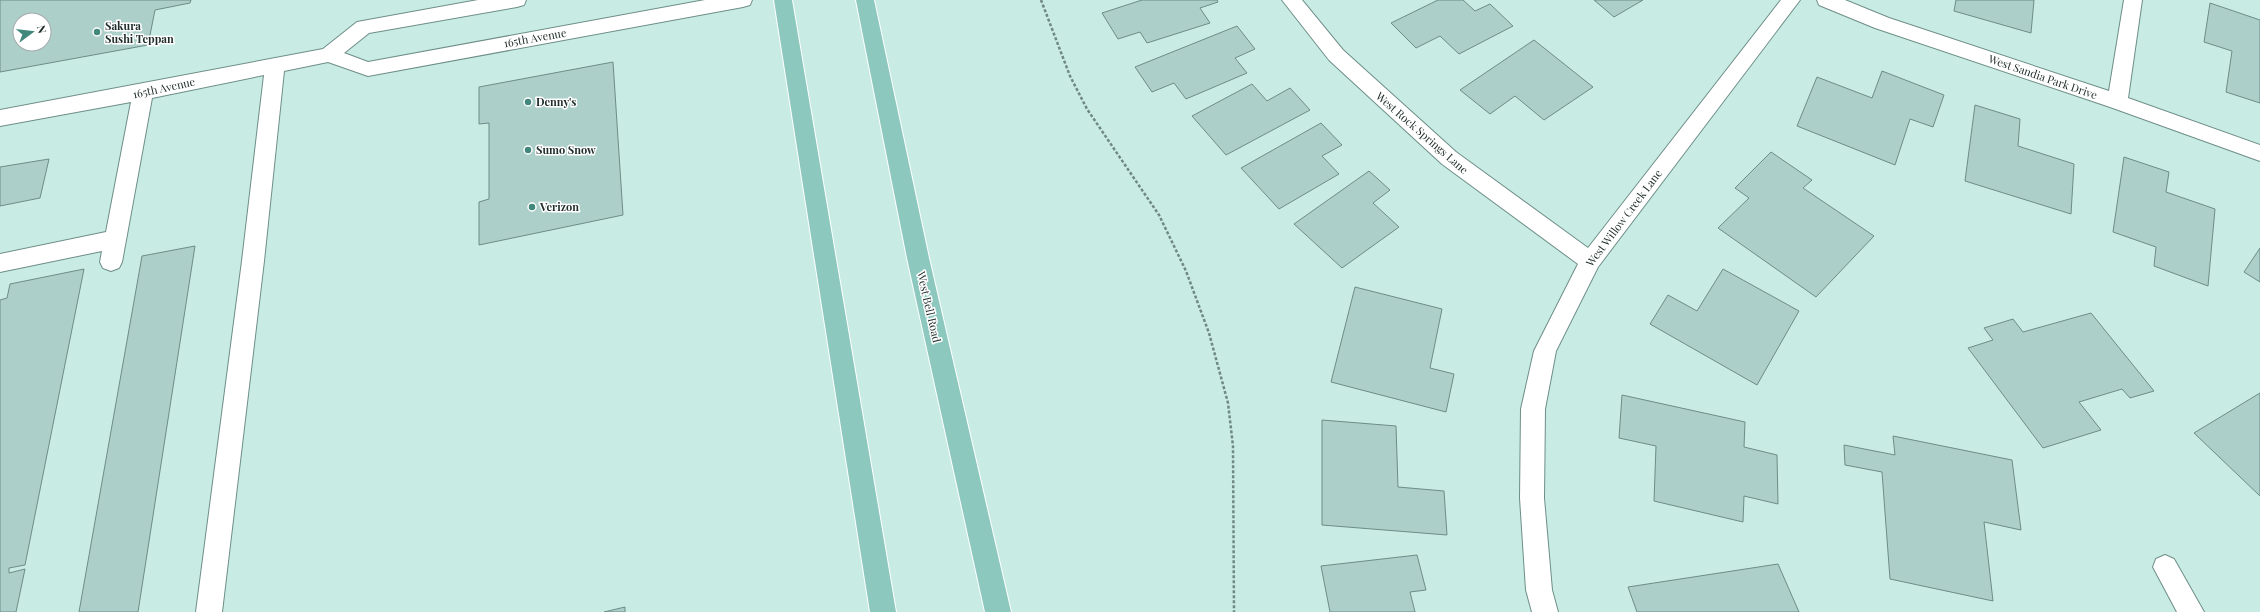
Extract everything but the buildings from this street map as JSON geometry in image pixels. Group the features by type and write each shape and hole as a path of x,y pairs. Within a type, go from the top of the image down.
{"main road":[{"path":"783,0 883,612"},
{"name":"West Bell Road","path":"865,0 918,258 998,612"}],"street":[{"name":"165th Avenue","path":"0,118 143,92 275,64 328,55 364,27 517,0"},
{"name":"165th Avenue","path":"328,55 368,69 743,0"},
{"name":"West Rock Springs Lane","path":"1291,0 1336,55 1448,158 1590,261"},
{"name":"West Willow Creek Lane","path":"1546,612 1539,590 1532,498 1533,409 1545,351 1590,261 1791,0"},
{"name":"West Sandia Park Drive","path":"1826,0 1882,23 2117,102 2260,154"},
{"path":"2117,102 2133,0"},
{"path":"208,612 252,268 275,64"},
{"path":"112,262 143,92"},
{"path":"0,263 116,239"},
{"path":"2165,567 2190,612"}],"path":[{"path":"1041,0 1070,76 1087,109 1159,215 1186,271 1209,333 1228,403 1233,446 1234,612"}],"place":[{"name":"Sakura Sushi Teppan","path":"97,32"},
{"name":"Denny's","path":"528,102"},
{"name":"Sumo Snow","path":"528,150"},
{"name":"Verizon","path":"532,207"}]}
